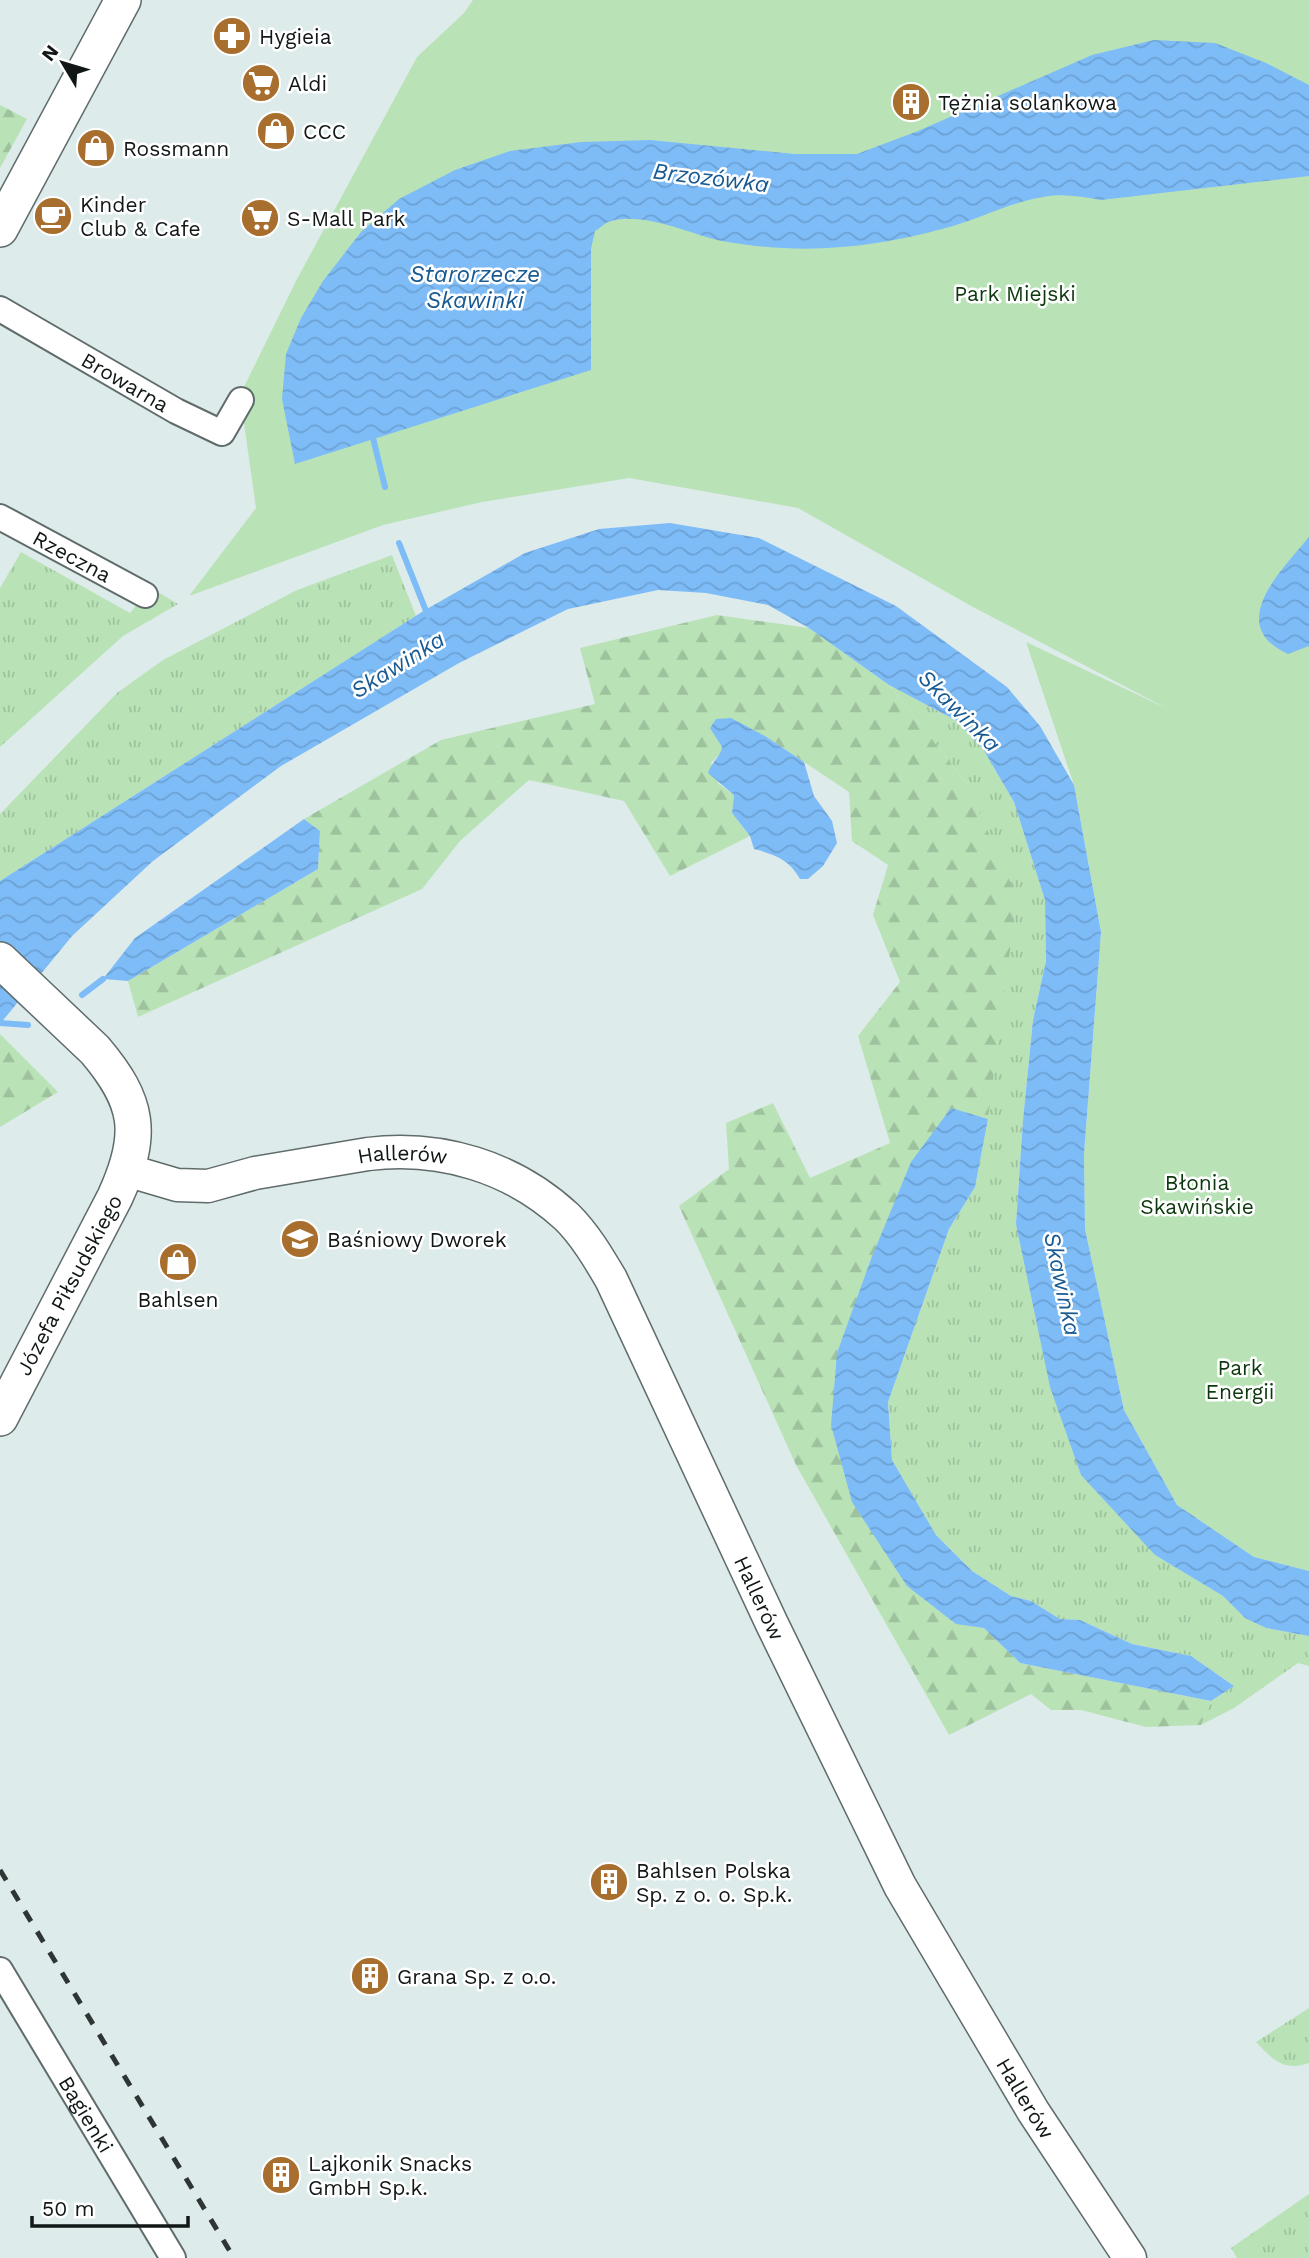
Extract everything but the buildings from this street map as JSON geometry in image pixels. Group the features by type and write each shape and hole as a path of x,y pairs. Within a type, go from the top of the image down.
{"main road":[{"path":"0,229 123,0"},
{"path":"0,960 95,1050 114,1073 128,1098 133,1119 129,1160"},
{"name":"Józefa Piłsudskiego","path":"0,1418 115,1196 129,1160"}],"street":[{"name":"Browarna","path":"0,309 176,411 222,433 241,400"},
{"name":"Rzeczna","path":"0,517 145,595"},
{"name":"Hallerów","path":"129,1160 255,1173 387,1152 453,1156 475,1162 514,1179 549,1202 582,1235 611,1279 772,1624 900,1886 1033,2111 1129,2258"},
{"name":"Bagienki","path":"0,1970 173,2258"}],"green space":[{"name":"Park Miejski","path":"473,0 1309,0 1309,1571 1254,1557 1177,1505 1124,1410 1085,1229 1084,1154 1101,932 1074,785 1026,642 1168,709 973,607 798,508 629,478 482,502 383,525 189,596 256,508 240,395 296,281 417,57 464,13"},
{"path":"0,105 27,119 0,168"},
{"path":"21,552 130,613 140,601 156,591 178,604 123,636 0,747 0,588"},
{"path":"392,555 416,616 0,881 0,814 117,693 163,660 297,590"},
{"path":"717,615 809,628 889,685 967,784 1017,897 988,1119 951,1109 837,1353 956,1623 984,1628 1020,1663 1211,1701 1201,1725 1146,1727 1081,1710 1051,1710 1031,1694 949,1735 796,1465 679,1206 729,1169 726,1123 773,1103 810,1178 890,1143 858,1036 900,982 873,915 888,865 852,841 849,792 765,736 711,728 722,747 722,752 711,763 718,783 734,795 732,813 750,836 670,876 624,801 529,780 460,841 422,889 138,1017 128,981 318,869 320,831 304,819 441,740 595,704 580,648"},
{"path":"889,685 957,721 983,749 1014,802 1045,900 1046,961 1033,1020 1016,1224 1155,1555 1223,1596 1245,1618 1266,1628 1309,1636 1309,1666 1298,1663 1234,1708 1201,1725 1211,1701 1234,1686 1191,1656 1132,1644 1080,1620 1060,1619 1031,1601 1011,1596 972,1571 936,1535 892,1460 888,1402 949,1229 975,1187 988,1119 967,784"},
{"path":"0,1034 58,1092 0,1127"},
{"path":"1309,2008 1309,2063 1285,2065 1256,2042"},
{"path":"1309,2194 1309,2258 1237,2258 1231,2248"}],"water":[{"name":"Starorzecze Skawinki","path":"1154,40 1215,43 1266,63 1309,85 1309,176 1101,200 1050,196 1031,199 955,226 914,236 833,248 751,245 722,241 650,221 621,219 608,222 595,231 591,249 591,370 295,464 282,399 286,354 301,318 323,281 361,232 399,199 455,170 510,151 581,142 650,140 795,154 857,154 918,131 1092,55"},
{"name":"Skawinka","path":"670,523 759,538 896,606 1007,687 1040,726 1074,785 1101,932 1084,1154 1085,1229 1124,1410 1177,1505 1254,1557 1309,1571 1309,1636 1266,1628 1245,1618 1223,1596 1155,1555 1081,1475 1050,1387 1016,1224 1033,1020 1046,961 1045,900 1014,802 983,749 957,721 889,685 809,628 768,605 706,593 658,590 568,609 459,663 281,766 153,861 72,936 0,1024 0,881 425,610 525,553 599,529"},
{"path":"1309,537 1309,646 1288,654 1269,642 1260,628 1259,613 1264,597 1274,581"},
{"path":"731,718 765,736 804,762 814,796 832,821 837,843 823,866 808,879 800,879 781,859 754,849 750,836 732,813 734,795 708,773 722,747 710,728 716,719"},
{"path":"304,819 320,831 318,869 128,981 103,979 135,938"},
{"path":"951,1108 988,1119 975,1187 949,1229 888,1402 892,1460 936,1535 972,1571 1011,1596 1031,1601 1060,1619 1080,1620 1132,1644 1191,1656 1234,1686 1211,1701 1020,1663 984,1628 956,1624 907,1586 852,1502 831,1425 837,1353 871,1259 911,1162"}],"waterway":[{"name":"Brzozówka","path":"372,434 385,487"},
{"name":"Brzozówka","path":"399,543 428,616"},
{"path":"82,995 103,979"},
{"path":"0,1023 28,1025"}],"railway":[{"path":"0,1870 234,2258"}],"place":[{"name":"Hygieia","path":"232,36"},
{"name":"Aldi","path":"261,83"},
{"name":"Tężnia solankowa","path":"911,102"},
{"name":"CCC","path":"276,131"},
{"name":"Rossmann","path":"96,148"},
{"name":"Kinder Club & Cafe","path":"53,216"},
{"name":"S-Mall Park","path":"260,218"},
{"name":"Baśniowy Dworek","path":"300,1239"},
{"name":"Bahlsen","path":"178,1262"},
{"name":"Bahlsen Polska Sp. z o. o. Sp.k.","path":"609,1882"},
{"name":"Grana Sp. z o.o.","path":"370,1976"},
{"name":"Lajkonik Snacks GmbH Sp.k.","path":"281,2175"}],"park label":[{"name":"Błonia Skawińskie","path":"1197,1194"},
{"name":"Park Energii","path":"1240,1379"}]}
